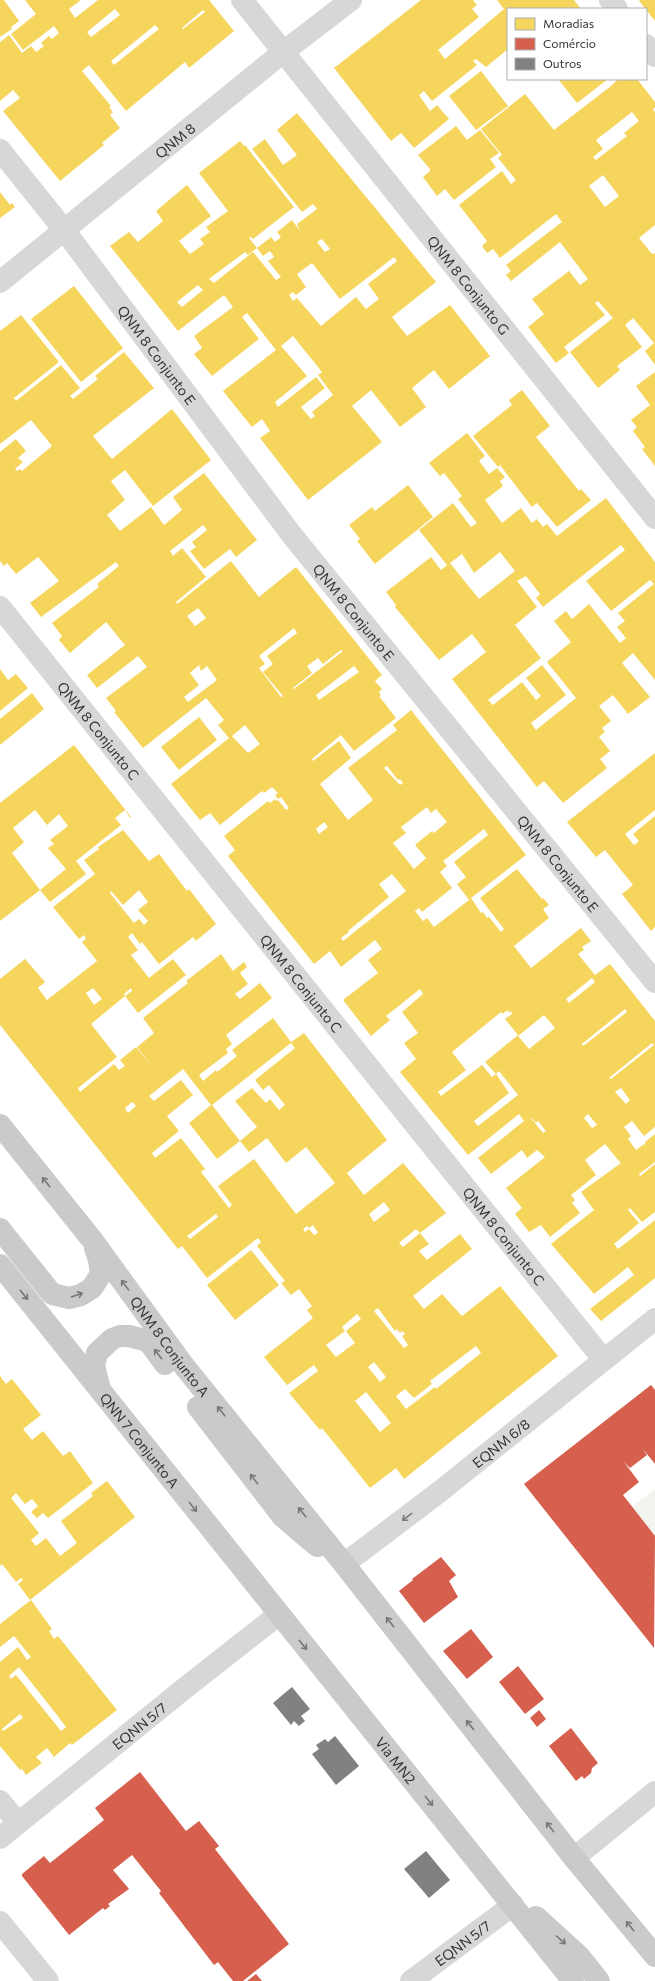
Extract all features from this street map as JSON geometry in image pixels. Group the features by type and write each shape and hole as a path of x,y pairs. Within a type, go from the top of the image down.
{"main road":[{"name":"QNM 8 Conjunto A","path":"0,1125 93,1241 184,1366 344,1564"},
{"path":"0,1230 52,1294 69,1298 81,1295 92,1288 100,1274 99,1260 93,1241"},
{"name":"QNN 7 Conjunto A","path":"0,1265 278,1615"},
{"path":"100,1390 94,1366 97,1353 103,1345 120,1336 129,1336 148,1341 283,1517 361,1585"},
{"path":"344,1564 574,1858 655,1956"},
{"name":"Via MN2","path":"278,1615 573,1981"},
{"path":"490,1877 580,1957 599,1981"}],"street":[{"name":"QNM 8 Conjunto G","path":"242,0 282,53 655,518"},
{"name":"QNM 8","path":"0,282 65,231 282,53 351,0"},
{"path":"610,0 616,8"},
{"path":"647,46 655,56"},
{"name":"QNM 8 Conjunto E","path":"0,150 65,231 291,534 655,982"},
{"name":"QNM 8 Conjunto C","path":"0,607 603,1359"},
{"name":"EQNM 6/8","path":"344,1564 438,1493 603,1359 655,1319"},
{"name":"EQNN 5/7","path":"0,1838 185,1688 278,1615"},
{"path":"574,1858 655,1792"},
{"path":"0,1800 18,1823"},
{"name":"EQNN 5/7","path":"415,1978 513,1905"},
{"path":"0,1922 48,1981"}],"shaded area":[{"path":"655,1489 655,1539 630,1508"}],"building: Moradias":[{"path":"0,0 4,0 19,21 11,27 12,29 0,37"},
{"path":"25,0 81,0 69,9 75,18 98,0 209,0 234,31 189,68 185,62 126,111 89,65 82,71 111,106 109,107 113,112 110,115 120,128 102,143 104,145 60,181 3,111 20,98 13,90 0,101 0,42 9,35 22,53 31,46 36,52 44,46 41,43 49,36 52,39 59,33 54,26 23,50 11,34 36,14","holes":["115,9 120,15 91,37 87,32","203,10 205,12 183,29 182,28","155,25 159,29 114,65 111,61"]},
{"path":"421,0 473,0 477,5 472,9 479,17 438,50 445,59 504,9 497,0 574,0 580,8 507,8 507,50 486,67 476,59 473,61 477,65 432,101 424,91 419,95 430,111 437,105 449,119 414,148 401,133 391,141 334,68"},
{"path":"639,0 655,0 655,21 647,11 647,8 645,8"},
{"path":"481,71 508,106 476,130 449,96"},
{"path":"559,80 607,80 577,103"},
{"path":"617,80 638,80 655,102 655,107 653,110 655,112 655,225 639,238 652,254 655,253 655,365 645,351 654,343 633,318 625,325 642,347 617,366 620,370 598,388 570,352 613,318 598,301 595,303 605,315 564,347 569,353 556,363 528,327 544,314 532,299 569,271 580,285 588,279 560,242 511,281 506,275 511,271 506,265 562,222 556,214 500,258 493,249 487,253 482,246 487,241 459,205 502,171 511,184 516,180 498,158 502,155 481,129 525,94 554,130","holes":["632,112 639,121 624,133 627,136 596,160 593,157 603,149 596,140","603,175 619,196 605,207 589,186"]},
{"path":"297,113 436,282 392,317 407,336 450,305 490,356 449,389 434,370 412,388 426,407 400,427 371,390 352,406 382,442 308,500 260,438 270,431 262,419 252,427 223,391 276,350 247,313 242,317 259,339 212,376 194,354 202,348 194,336 233,307 224,295 178,331 110,246 129,232 138,242 163,221 156,211 187,185 211,216 179,241 190,254 204,244 200,239 210,232 206,227 228,211 199,173 240,141 244,146 245,145 294,207 253,239 251,237 249,238 257,248 271,237 275,242 281,237 277,232 292,220 300,231 297,224 317,209 313,204 302,212 252,149 265,139 283,165 297,155 277,130","holes":["322,239 330,249 325,252 317,242","257,248 263,256 270,251 274,257 268,261 281,277 276,280 253,252 214,283 209,279 245,252 248,255","394,257 397,261 368,284 379,299 366,309 356,297 321,326 297,298 293,301 289,295 293,292 296,295 306,287 297,274 312,263 340,299","198,285 203,290 182,307 177,302","293,336 322,372 318,375 333,395 312,412 315,416 311,419 301,407 325,388 316,377 278,407 275,402 307,376 281,346"]},
{"path":"456,126 467,140 480,130 499,153 490,159 496,167 454,200 445,189 437,196 423,177 430,171 430,169 418,155"},
{"path":"0,192 10,205 12,203 15,207 0,218"},
{"path":"74,286 123,348 81,382 31,319"},
{"path":"21,315 59,362 14,398 16,401 61,365 80,388 70,396 73,399 98,379 95,376 124,352 154,388 93,436 112,459 172,409 211,460 153,506 125,470 111,481 125,500 107,515 120,531 151,507 164,525 182,510 173,497 204,473 257,540 236,557 230,549 204,569 190,551 196,547 192,542 207,530 203,525 170,551 173,556 182,548 206,577 176,602 177,604 231,561 259,597 296,567 382,675 375,681 382,689 379,692 381,695 379,696 396,718 354,751 341,735 312,759 313,761 339,741 351,758 320,784 348,820 373,800 348,768 397,730 393,725 411,710 526,855 471,898 481,913 483,912 487,918 489,917 501,932 504,929 480,898 517,869 542,899 543,898 549,905 543,909 549,918 514,946 510,941 531,968 581,928 591,941 582,947 584,950 578,954 595,975 610,964 655,1021 655,1127 644,1136 632,1121 624,1127 631,1136 628,1139 636,1150 644,1144 645,1146 645,1142 655,1134 655,1162 639,1174 640,1176 655,1164 655,1212 642,1222 630,1208 628,1210 639,1223 614,1244 618,1249 655,1220 655,1278 601,1321 590,1309 634,1275 628,1267 594,1294 551,1244 594,1210 581,1192 621,1163 605,1144 585,1160 596,1175 571,1195 575,1200 572,1203 580,1213 550,1237 541,1225 529,1232 515,1214 522,1208 506,1188 545,1157 537,1150 527,1158 522,1150 491,1174 478,1158 524,1121 519,1114 468,1155 400,1072 416,1059 404,1043 418,1033 402,1012 423,994 420,989 386,1016 390,1020 371,1036 343,1000 378,973 368,960 382,949 375,940 341,967 330,951 314,964 228,856 235,850 224,836 268,801 270,803 275,799 277,801 278,800 286,810 289,808 281,797 278,799 275,795 278,793 272,787 264,793 262,791 220,825 210,813 200,820 171,784 229,738 218,725 224,720 206,698 143,748 114,712 116,711 106,698 147,667 138,656 97,688 87,675 125,645 106,622 70,653 59,640 62,636 52,623 99,587 97,584 119,566 116,562 41,617 30,603 59,581 38,557 16,574 7,563 4,566 0,561 0,452 16,439 26,451 18,458 23,462 15,469 17,471 20,469 22,471 52,446 31,420 0,444 0,331","holes":["198,608 206,618 195,626 187,616","294,628 297,633 267,656 273,664 263,672 283,696 281,697 259,668 265,664 259,656","341,650 343,651 294,689 293,688 312,673 307,666 318,658 323,664","199,665 201,671 207,666 217,680 188,702 184,697 199,685 190,673","354,666 359,672 319,700 316,695","245,725 260,744 248,753 232,736","387,766 398,780 400,779 403,783 400,785 384,768","427,807 431,813 436,809 447,822 434,833 432,831 415,845 426,858 414,869 393,843 406,833 401,827","324,822 328,827 319,834 316,829","484,829 488,835 454,862 466,877 457,884 469,900 434,927 427,918 423,921 415,911 419,908 422,912 452,888 440,872 447,866 443,861","392,874 406,891 343,941 341,938 349,932 348,931 389,897 379,884","592,978 595,982 569,1003 566,999","625,1009 627,1012 583,1046 582,1044","508,1010 509,1013 511,1011 512,1014 505,1019 518,1035 485,1062 496,1074 492,1077 482,1065 441,1096 438,1092 466,1070 452,1052 501,1012 502,1014","544,1015 555,1028 529,1049 518,1036","652,1043 654,1045 611,1079 609,1078","499,1071 518,1095 478,1126 474,1121 509,1093 496,1074","621,1088 630,1100 626,1104 615,1092","588,1114 597,1125 592,1128 584,1118","531,1118 536,1123 538,1121 546,1131 543,1133"]},
{"path":"655,372 655,466 642,449 645,447 633,431 637,427 631,420 650,405 636,386"},
{"path":"522,390 550,426 536,437 579,491 581,489 591,500 557,527 537,503 532,507 500,465 498,467 473,436 512,405 509,400"},
{"path":"467,433 485,456 479,461 489,474 497,468 505,477 500,481 503,486 485,500 502,523 521,508 532,523 537,519 543,527 547,524 557,536 606,498 655,562 655,680 633,653 622,663 650,697 628,714 613,695 599,706 611,721 602,728 605,732 599,737 610,751 600,759 607,768 563,803 544,781 537,787 452,679 486,652 472,634 439,660 395,607 396,605 386,592 431,557 441,570 447,565 419,530 453,503 471,527 477,523 458,499 462,496 444,473 440,476 429,463","holes":["621,545 625,550 586,581 611,611 650,580 654,584 618,613 625,621 617,627 626,638 620,643 589,604 572,619 566,611 554,621 571,642 547,662 576,698 536,730 531,723 566,695 542,665 526,678 541,696 536,700 522,682 493,705 488,700 541,658 515,625 537,607 517,581 526,576 540,594 536,598 543,607","500,552 515,571 479,599 450,563 462,554 474,573"]},
{"path":"408,485 433,517 375,564 357,541 360,539 349,525 372,507 375,511"},
{"path":"0,669 8,680 16,674 28,688 0,711"},
{"path":"32,693 44,709 0,745 0,719"},
{"path":"199,717 217,740 179,770 161,747"},
{"path":"74,745 131,817 130,818 125,810 115,818 121,825 76,861 86,874 50,902 40,890 0,921 0,803","holes":["35,810 47,825 59,814 68,826 50,840 54,844 48,848 66,869 40,890 12,853 24,842 13,828"]},
{"path":"655,753 655,810 625,834 634,845 639,841 633,834 655,816 655,927 651,931 622,894 633,885 605,850 596,857 567,822"},
{"path":"123,830 149,861 159,854 187,891 189,889 216,924 196,941 193,937 159,964 142,942 140,944 132,933 128,937 138,950 131,955 149,978 173,959 186,975 138,1013 125,996 91,1024 117,1057 78,1088 80,1092 114,1064 119,1070 125,1066 120,1060 136,1047 154,1068 137,1047 154,1033 143,1018 188,983 186,981 221,954 233,971 244,962 247,967 240,973 248,984 235,994 240,999 260,983 272,998 226,1035 232,1044 226,1049 228,1053 199,1075 203,1081 237,1056 232,1050 273,1018 291,1042 304,1033 387,1140 347,1173 364,1195 403,1163 446,1213 420,1233 429,1244 419,1251 427,1260 460,1234 472,1249 413,1296 424,1309 442,1294 462,1316 500,1286 558,1356 404,1479 396,1468 370,1488 322,1428 320,1430 289,1393 318,1371 314,1365 287,1385 264,1357 313,1318 307,1310 312,1306 299,1289 291,1295 281,1283 285,1281 257,1246 261,1242 258,1238 207,1278 182,1246 178,1249 0,1025 0,979 25,959 45,982 38,988 47,1000 97,961 82,942 86,939 84,935 79,939 53,907 95,874 84,860 99,849 98,847","holes":["139,890 148,902 138,910 148,921 144,925 139,919 134,923 110,893 111,891 123,905","93,988 102,999 94,1005 86,993","131,988 132,991 125,996 124,994","291,1043 295,1048 255,1080 263,1090 269,1085 285,1105 279,1110 270,1099 266,1103 252,1088 235,1101 257,1127 240,1141 212,1105","183,1069 211,1105 189,1123 217,1159 240,1141 249,1152 267,1138 286,1163 306,1147 335,1183 296,1214 254,1159 218,1186 232,1205 229,1208 201,1172 205,1169 181,1138 155,1158 152,1153 179,1131 167,1116 193,1095 181,1080 154,1101 149,1096","132,1102 136,1106 128,1113 125,1108","384,1202 390,1210 374,1222 369,1214","216,1214 218,1217 190,1239 187,1236","313,1225 318,1233 314,1235 309,1229 305,1232 303,1229 307,1226 309,1228","416,1229 420,1233 403,1247 399,1243","378,1308 395,1331 397,1329 400,1333 402,1331 405,1334 402,1336 408,1345 404,1348 374,1311","357,1314 361,1319 346,1331 355,1343 336,1357 326,1345 345,1331 342,1327","476,1346 481,1353 436,1389 435,1387 406,1409 396,1396 405,1389 414,1398 432,1384 430,1381","374,1362 386,1377 380,1382 368,1367","366,1392 391,1423 380,1432 355,1401"]},
{"path":"251,1250 279,1285 235,1320 207,1285"},
{"path":"0,1376 6,1384 12,1379 41,1415 23,1429 32,1440 43,1431 63,1456 70,1451 93,1483 48,1518 43,1513 37,1518 31,1512 38,1506 32,1499 25,1504 16,1493 11,1498 39,1533 31,1540 36,1546 46,1538 60,1556 77,1543 61,1521 93,1496 91,1493 107,1481 135,1517 30,1600 18,1584 23,1580 21,1578 16,1582 2,1564 0,1566"},
{"path":"31,1600 52,1629 49,1631 54,1639 58,1636 117,1710 72,1745 70,1743 54,1757 47,1748 36,1757 42,1763 26,1775 0,1746 0,1662 18,1647 27,1660 31,1657 14,1636 0,1647 0,1624","holes":["19,1667 66,1727 61,1731 16,1675 11,1679 9,1676","20,1714 23,1718 3,1731 2,1729"]}],"building: Comércio":[{"path":"651,1385 655,1390 655,1464 643,1449 647,1455 630,1468 624,1462 639,1482 623,1495 655,1536 654,1648 524,1484"},
{"path":"441,1557 456,1575 449,1581 458,1597 424,1623 399,1591"},
{"path":"471,1629 493,1657 467,1679 443,1651"},
{"path":"518,1666 544,1699 525,1714 499,1682"},
{"path":"539,1710 546,1719 537,1727 530,1718"},
{"path":"571,1728 598,1763 592,1768 591,1773 584,1779 582,1776 576,1781 549,1746"},
{"path":"140,1772 186,1831 199,1821 219,1846 215,1849 289,1944 243,1981 233,1981 218,1962 214,1965 159,1893 161,1891 132,1855 113,1870 129,1889 108,1904 110,1906 105,1910 103,1908 69,1935 22,1876 22,1874 44,1856 50,1863 104,1820 95,1808"},
{"path":"256,1974 262,1981 247,1981"}],"building: Outros":[{"path":"292,1687 310,1709 301,1716 305,1721 299,1726 294,1721 291,1725 273,1703"},
{"path":"335,1736 359,1766 336,1785 312,1754 319,1749 316,1745 325,1739 328,1742"},
{"path":"426,1851 450,1880 429,1898 404,1869"}]}
